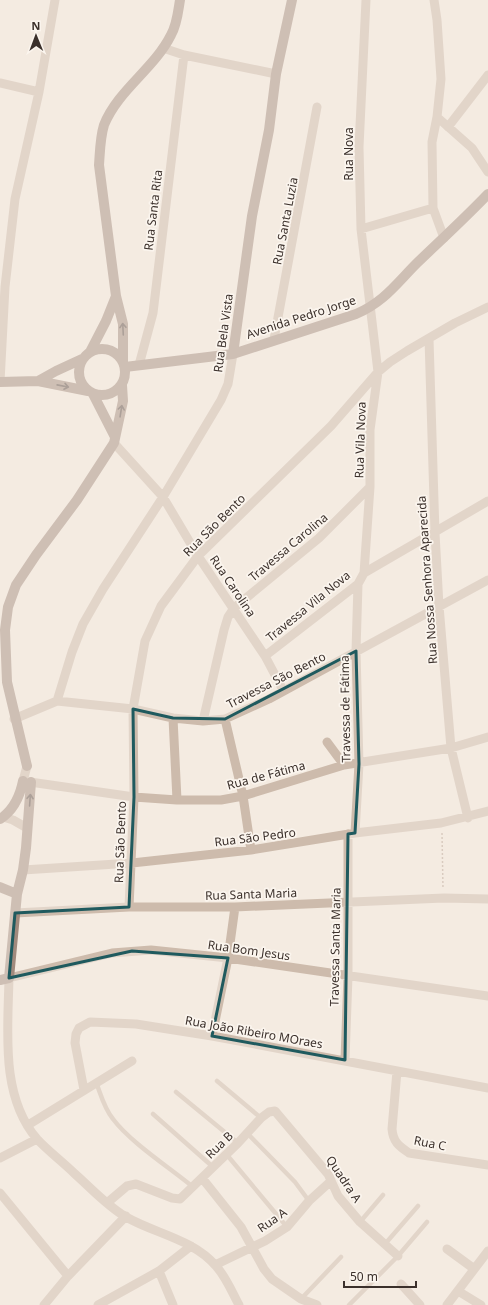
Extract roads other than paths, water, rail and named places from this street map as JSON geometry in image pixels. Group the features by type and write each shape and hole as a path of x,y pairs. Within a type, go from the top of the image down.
{"street":[{"path":"55,0 39,92 15,199 3,287 0,382 38,381 104,396 114,393 122,385"},
{"path":"180,0 172,34 163,48 116,103 104,126 100,143 99,165 116,296 123,324 123,401 115,440 16,585 8,607 3,683 27,766 28,828 23,870 17,894 4,979 8,1052 12,1082 19,1107 37,1139 107,1203 126,1216 191,1246 204,1254 215,1265 239,1305"},
{"name":"Rua Bela Vista","path":"57,701 72,652 83,624 103,588 163,497 221,400 228,384 234,354 252,216 269,130 276,74 292,0"},
{"name":"Rua Nova","path":"366,0 359,147 361,229 370,308"},
{"path":"434,0 437,20 441,79 437,117 432,142 433,208 444,238"},
{"path":"163,48 184,55 276,74"},
{"name":"Rua Santa Rita","path":"139,365 153,313 184,55"},
{"path":"448,127 488,75"},
{"path":"0,82 39,92"},
{"name":"Rua Santa Luzia","path":"274,339 317,107"},
{"path":"437,117 472,148 488,172"},
{"name":"Avenida Pedro Jorge","path":"124,365 139,365 234,354 274,339 356,314 370,308 390,293 417,264 488,194"},
{"path":"361,229 433,208"},
{"path":"38,381 56,370 82,359 90,352 106,321 116,296"},
{"name":"Rua São Bento","path":"129,907 134,797 132,709 145,641 161,606 198,556 331,426 378,372 390,362 455,323 488,307"},
{"name":"Rua Vila Nova","path":"364,573 370,487 370,430 378,372 370,308"},
{"name":"Rua Nossa Senhora Aparecida","path":"429,339 435,533 439,606 451,748 468,818"},
{"path":"90,352 100,349 109,350 117,354 124,365"},
{"path":"82,359 78,370 80,382 90,393 115,440"},
{"name":"Rua Carolina","path":"115,440 163,497 198,556 265,656 283,690"},
{"name":"Travessa Carolina","path":"203,720 224,630 228,617 234,608 319,538 370,487"},
{"name":"Travessa Vila Nova","path":"265,656 358,584 364,573 488,501"},
{"name":"Travessa São Bento","path":"57,701 132,709 173,718 203,720 226,719 269,699 283,690 488,580"},
{"name":"Travessa de Fátima","path":"352,834 359,764 356,651 358,584"},
{"path":"14,719 57,701"},
{"path":"173,718 177,800"},
{"path":"226,719 243,796 251,850"},
{"name":"Rua de Fátima","path":"27,781 134,797 177,800 221,800 243,796 344,765 359,764 451,748 488,737"},
{"path":"327,742 344,765"},
{"path":"2,818 20,797 27,781"},
{"name":"Rua São Pedro","path":"23,870 132,862 251,850 352,834 441,823 468,818 488,811"},
{"path":"2,818 13,820 28,828"},
{"name":"Travessa Santa Maria","path":"345,1060 348,976 348,902 352,834"},
{"path":"0,886 17,894"},
{"name":"Rua Santa Maria","path":"15,913 129,907 235,907 444,898 488,899"},
{"path":"212,1036 228,958 235,907"},
{"name":"Rua Bom Jesus","path":"4,979 112,953 151,950 228,958 488,996"},
{"name":"Rua João Ribeiro MOraes","path":"84,1090 75,1043 78,1028 90,1022 136,1024 212,1036 488,1088"},
{"path":"28,1125 132,1061"},
{"name":"Rua C","path":"397,1071 392,1129 393,1138 399,1147 409,1153 488,1165"},
{"name":"Rua B","path":"107,1203 131,1184 136,1184 172,1198 180,1199 248,1134 261,1118 269,1112 275,1111"},
{"name":"Quadra A","path":"275,1111 328,1174 338,1196 360,1222 398,1256"},
{"path":"0,1158 37,1139"},
{"path":"202,1178 228,1210 252,1247 264,1269 272,1278 301,1299 317,1305"},
{"name":"Rua A","path":"215,1265 252,1247 287,1227 309,1201 331,1181"},
{"path":"0,1193 68,1276"},
{"path":"44,1305 68,1276 126,1216"},
{"path":"98,1305 159,1271 191,1246"},
{"path":"447,1249 473,1268"},
{"path":"447,1305 473,1268 488,1251"},
{"path":"159,1271 173,1305"},
{"path":"400,1284 420,1305"},
{"path":"458,1291 481,1305"}],"lane":[{"path":"217,1081 261,1118"},
{"path":"96,1082 112,1119 124,1131 193,1188"},
{"path":"176,1092 238,1143"},
{"path":"153,1114 213,1167"},
{"path":"248,1134 295,1182 309,1201"},
{"path":"227,1155 287,1227"},
{"path":"360,1222 383,1196"},
{"path":"385,1244 418,1206"},
{"path":"349,1305 398,1256 427,1222"},
{"path":"301,1299 341,1257"}]}
